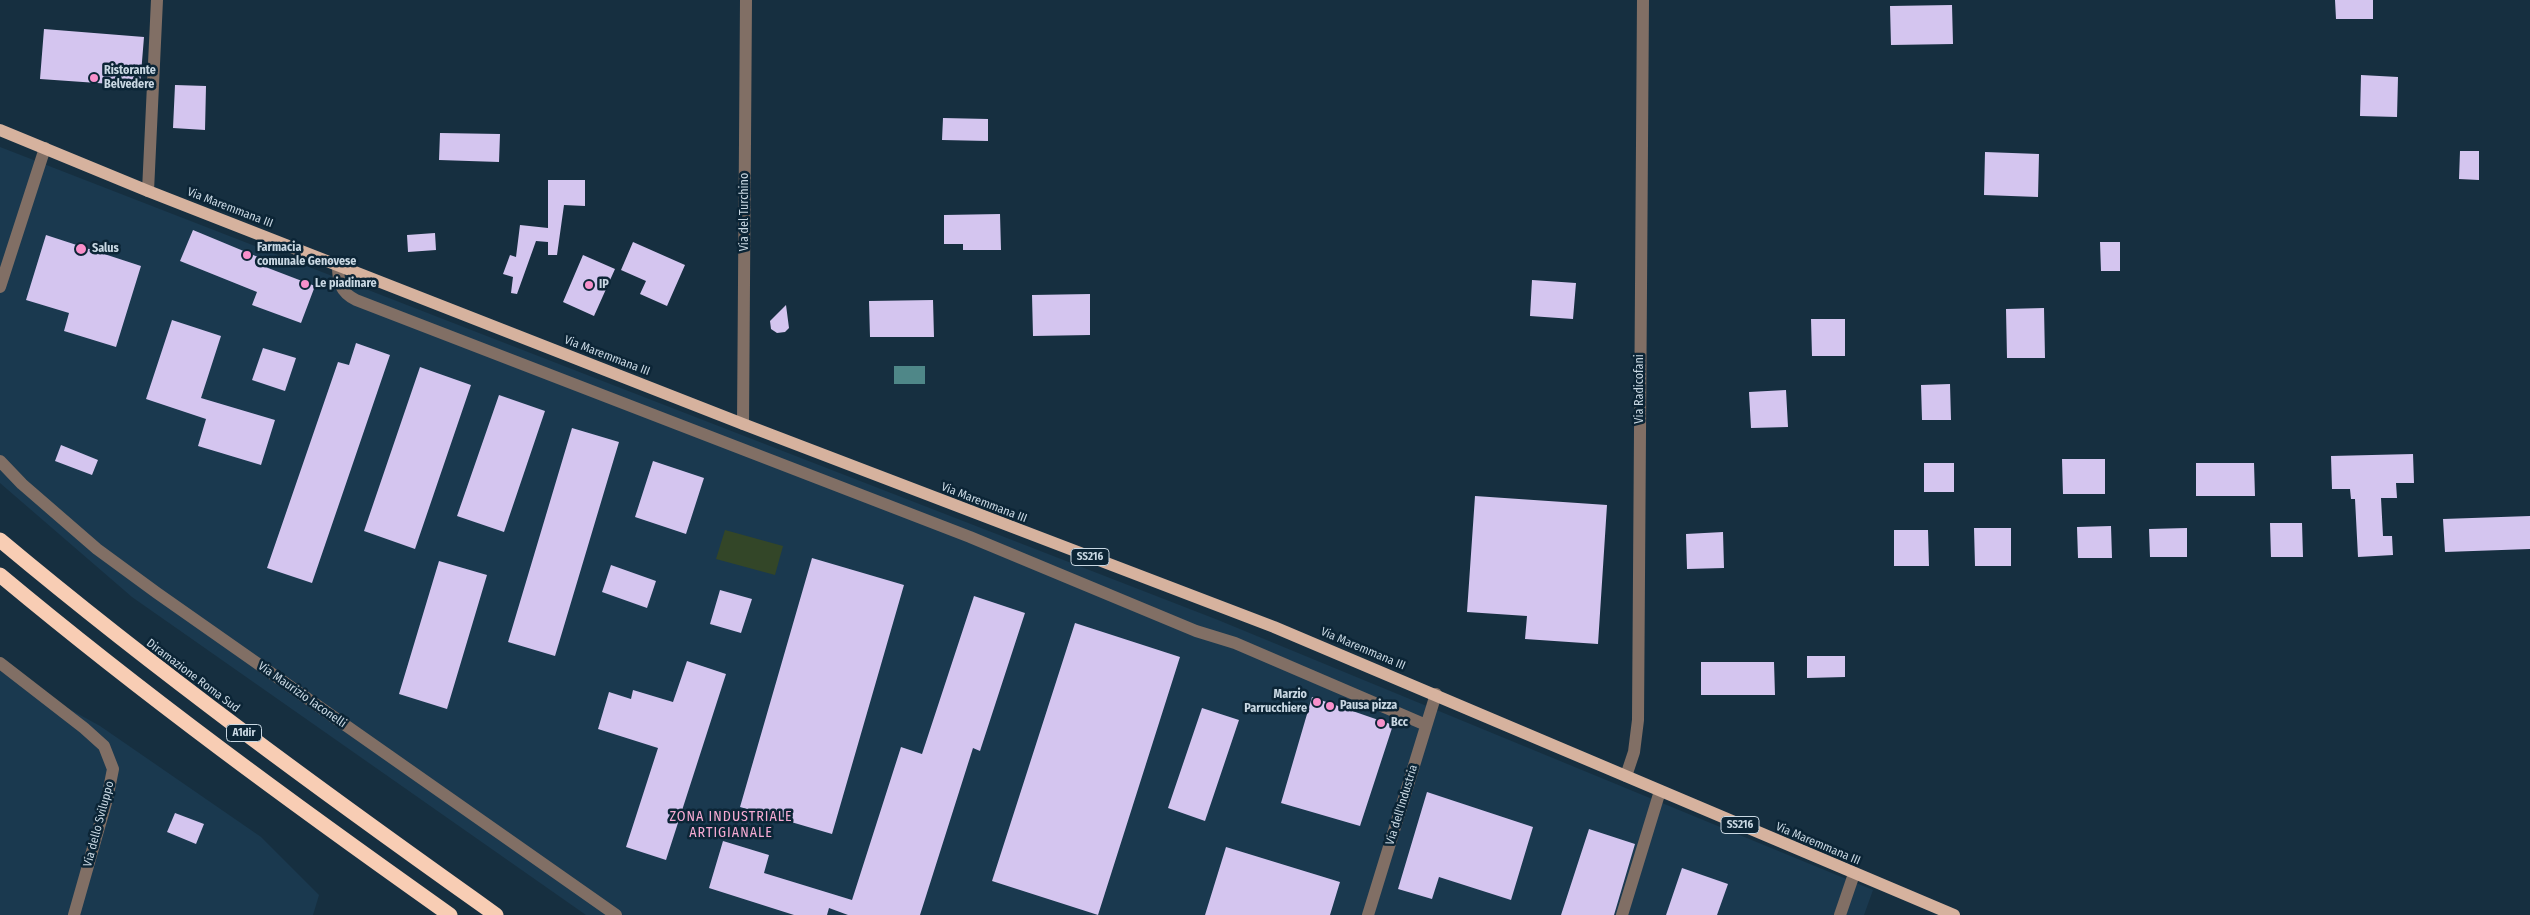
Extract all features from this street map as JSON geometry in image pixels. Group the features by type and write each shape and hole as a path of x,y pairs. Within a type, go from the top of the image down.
{"highway":[{"name":"Diramazione Roma Sud","path":"0,540 177,683 357,816 496,915"},
{"name":"A1dir","path":"0,575 100,658 198,733 450,915"}],"main road":[{"name":"Via Maremmana III","path":"0,130 148,191 743,424 1274,626 1954,915"}],"street":[{"path":"148,191 156,0"},
{"name":"Via del Turchino","path":"743,424 746,0"},
{"name":"Via Radicofani","path":"1626,776 1634,752 1638,720 1643,0"},
{"path":"0,287 45,148"},
{"path":"338,266 341,288 347,295 356,300 970,537 1196,631 1235,643 1426,725"},
{"name":"Via Maurizio Iaconelli","path":"0,461 22,484 97,549 616,915"},
{"name":"Via dello Sviluppo","path":"0,663 84,728 104,746 113,769 107,799 74,915"},
{"name":"Via dell'Industria","path":"1368,915 1436,694"},
{"path":"1622,915 1660,791"},
{"path":"1840,915 1854,874"}],"shaded area":[{"path":"0,147 1218,620 1873,890 1864,915 586,915 132,597 0,483"},
{"path":"894,366 925,366 925,384 894,384"},
{"path":"725,530 783,546 775,575 716,559"},
{"path":"0,671 100,726 261,837 319,895 313,915 0,915"}],"building":[{"path":"2335,0 2373,0 2373,19 2336,19"},
{"path":"1952,5 1953,44 1891,45 1890,6"},
{"path":"44,29 144,37 140,86 40,79"},
{"path":"2361,75 2398,77 2397,117 2360,116"},
{"path":"175,85 206,86 205,130 173,128"},
{"path":"943,118 988,119 988,141 942,140"},
{"path":"440,133 500,134 499,162 439,160"},
{"path":"2460,151 2479,151 2479,180 2459,179"},
{"path":"1985,152 2039,154 2038,197 1984,195"},
{"path":"548,180 585,180 585,206 564,205 557,255 548,255 548,242 536,241 517,294 511,293 513,277 503,274 510,255 516,257 520,225 548,228"},
{"path":"1000,214 1001,250 963,250 963,244 944,244 944,215"},
{"path":"193,230 258,257 255,263 315,286 301,323 252,305 257,292 180,261"},
{"path":"435,233 436,250 408,252 407,235"},
{"path":"46,235 141,266 116,347 64,331 69,313 26,300"},
{"path":"633,242 685,265 667,306 640,294 646,281 621,270"},
{"path":"2100,242 2120,242 2120,271 2101,271"},
{"name":"IP","path":"583,255 615,269 594,316 563,302"},
{"path":"1532,280 1576,283 1573,319 1530,316"},
{"path":"1090,294 1090,335 1033,336 1032,295"},
{"path":"933,300 934,337 870,337 869,301"},
{"path":"786,305 789,328 785,332 777,333 771,329 770,321"},
{"path":"2044,308 2045,358 2007,358 2006,309"},
{"path":"1811,319 1845,319 1845,356 1812,356"},
{"path":"172,320 221,336 201,398 275,420 261,465 198,446 206,419 146,399"},
{"path":"356,343 390,355 312,583 267,568 338,362 349,365"},
{"path":"263,348 296,358 285,391 252,380"},
{"path":"420,367 471,385 415,549 364,531"},
{"path":"1950,384 1951,420 1922,420 1921,385"},
{"path":"1786,390 1788,427 1751,428 1749,392"},
{"path":"499,395 545,411 504,532 457,516"},
{"path":"572,428 619,442 555,656 508,642"},
{"path":"61,445 98,460 92,475 55,461"},
{"path":"2413,454 2414,483 2396,483 2397,498 2381,498 2383,536 2392,536 2393,555 2358,557 2355,499 2351,499 2350,489 2332,489 2331,456"},
{"path":"2062,459 2105,459 2105,494 2063,494"},
{"path":"653,461 704,478 686,534 635,517"},
{"path":"1924,463 1954,463 1954,492 1924,492"},
{"path":"2196,463 2254,463 2255,496 2196,496"},
{"path":"1475,496 1607,505 1598,644 1525,639 1527,616 1467,612"},
{"path":"2530,516 2530,549 2445,552 2443,519"},
{"path":"2270,523 2302,523 2303,557 2271,557"},
{"path":"2111,526 2112,558 2078,558 2077,527"},
{"path":"1974,528 2011,528 2011,566 1975,566"},
{"path":"2187,528 2187,557 2150,557 2149,529"},
{"path":"1894,530 1928,530 1929,566 1894,566"},
{"path":"1723,532 1724,568 1687,569 1686,534"},
{"path":"812,558 904,585 832,834 740,807"},
{"path":"439,561 487,575 447,709 399,694"},
{"path":"611,565 656,581 647,608 602,592"},
{"path":"720,590 752,599 741,633 710,624"},
{"path":"974,596 1025,613 980,751 973,748 920,915 848,915 829,908 827,915 794,915 709,888 723,841 769,855 764,873 852,900 901,747 922,754"},
{"path":"1075,623 1180,657 1098,915 992,881"},
{"path":"1807,656 1845,656 1845,677 1807,678"},
{"path":"687,661 726,674 666,860 626,847 658,748 598,729 609,692 631,699 633,690 673,702"},
{"path":"1701,662 1774,662 1775,695 1701,695"},
{"path":"1312,697 1393,725 1360,826 1281,803"},
{"path":"1202,708 1239,720 1205,821 1168,808"},
{"path":"1427,792 1533,827 1511,900 1439,877 1432,899 1398,889"},
{"path":"175,813 204,824 196,844 167,832"},
{"path":"1589,829 1635,844 1614,915 1561,915"},
{"path":"1226,847 1340,882 1330,915 1205,915"},
{"path":"1682,868 1728,884 1717,915 1666,915"}],"place":[{"name":"Ristorante Belvedere","path":"94,78"},
{"name":"Salus","path":"81,249"},
{"name":"Farmacia comunale Genovese","path":"247,255"},
{"name":"Le piadinare","path":"305,284"},
{"name":"IP","path":"589,285"},
{"name":"Marzio Parrucchiere","path":"1317,702"},
{"name":"Pausa pizza","path":"1330,706"},
{"name":"Bcc","path":"1381,723"}],"district":[{"name":"ZONA INDUSTRIALE ARTIGIANALE","path":"731,826"}]}
